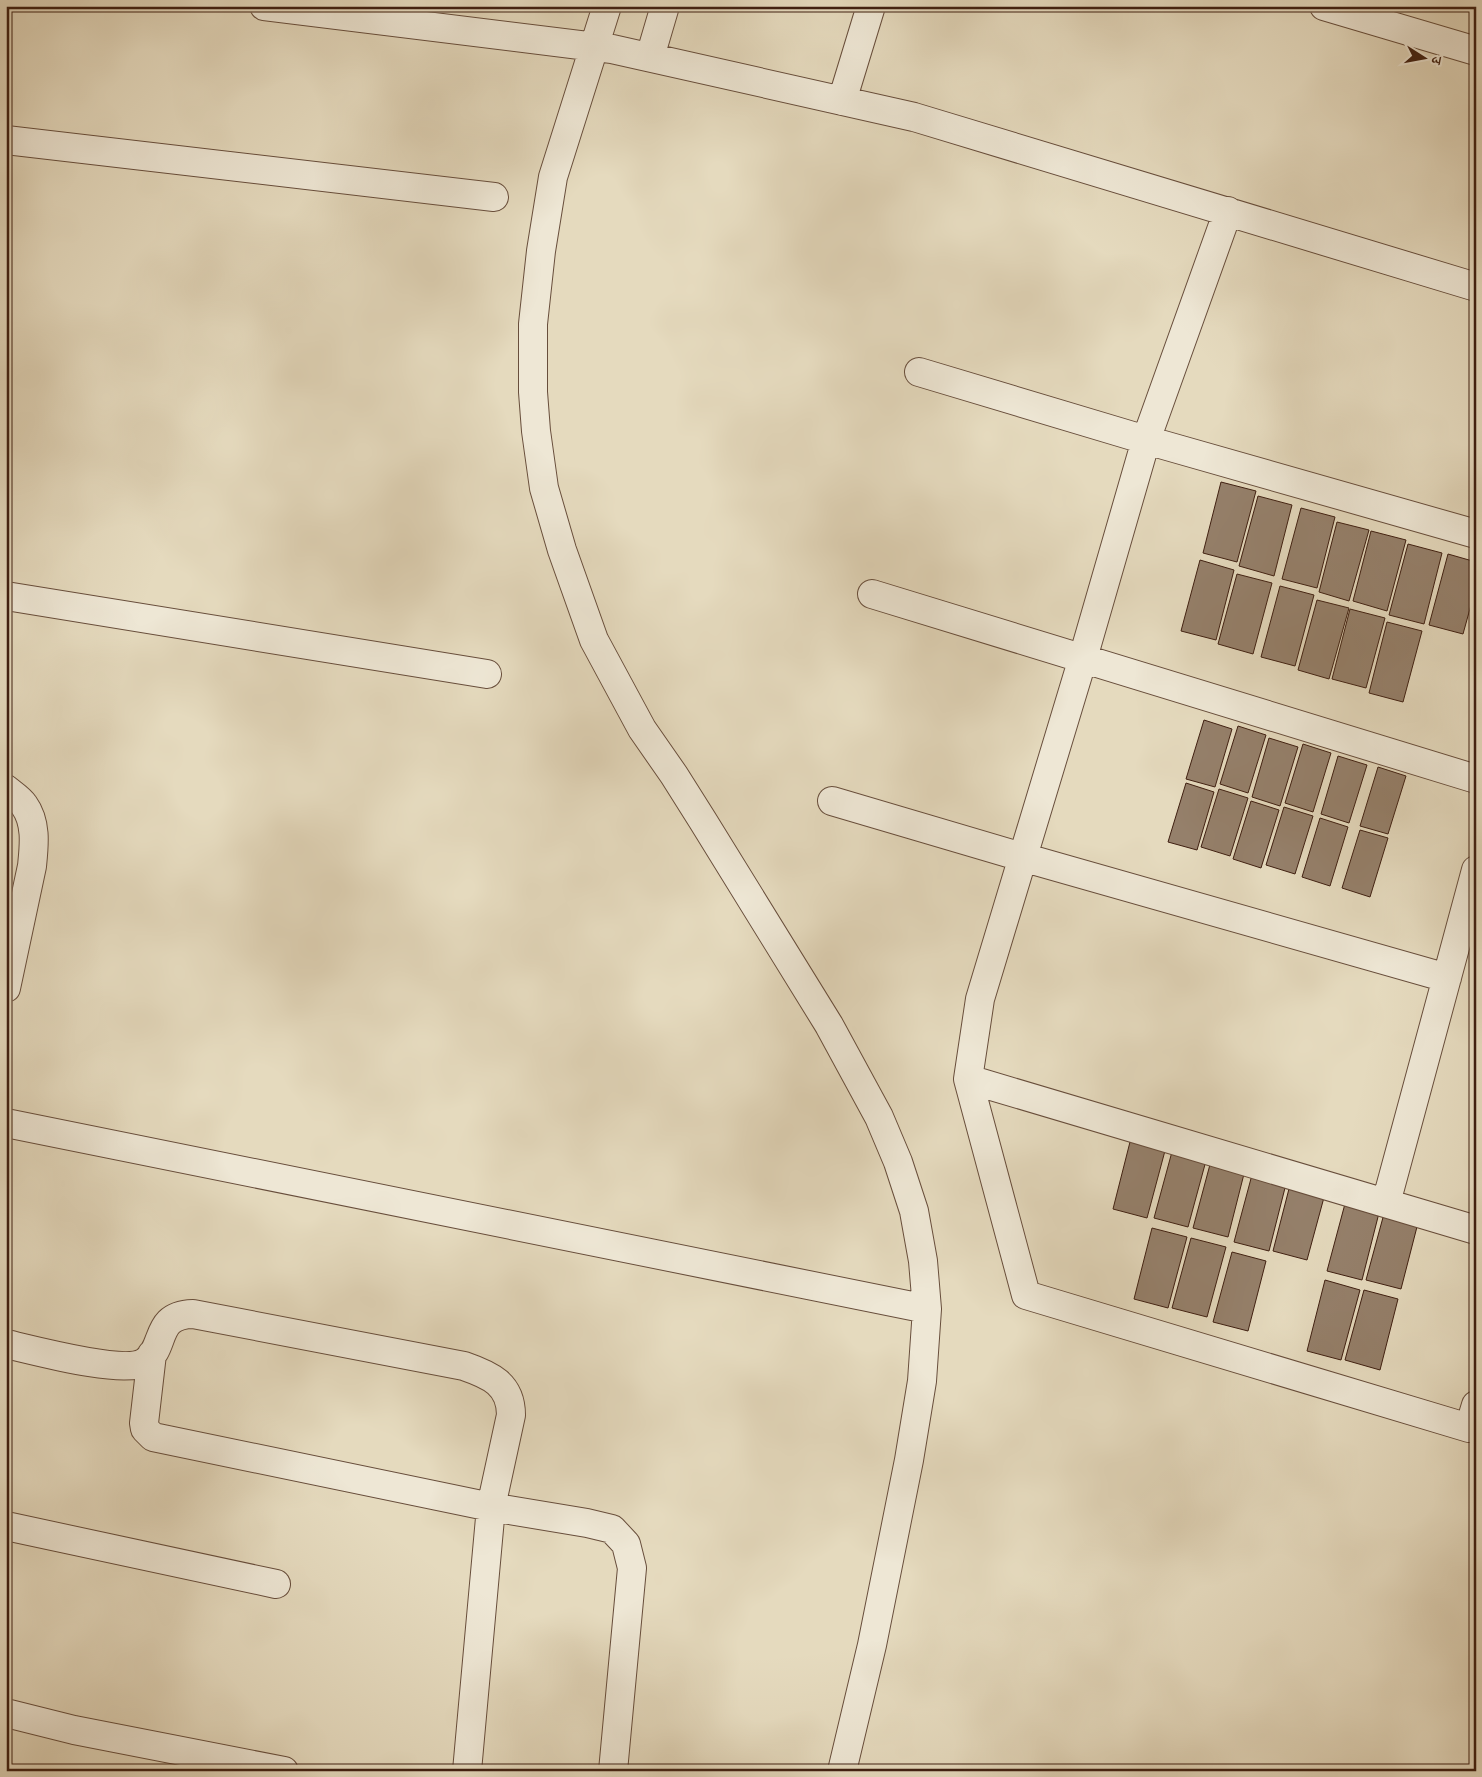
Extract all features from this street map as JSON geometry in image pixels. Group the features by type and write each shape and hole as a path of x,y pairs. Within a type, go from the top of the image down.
{"street":[{"path":"264,6 347,11 595,46 914,117 1476,287"},
{"path":"607,6 553,177 542,251 533,324 533,392 544,488 562,550 594,640 642,729 704,821 829,1025 879,1117 898,1162 914,1211 923,1261 927,1309 922,1381 909,1460 846,1770"},
{"path":"650,57 665,6"},
{"path":"842,101 871,6"},
{"path":"1324,6 1476,51"},
{"path":"6,140 494,197"},
{"path":"1228,211 1146,440 1084,658 980,999 968,1079 1026,1295 1469,1428 1476,1405"},
{"path":"919,372 1146,440 1476,534"},
{"path":"872,594 1476,779"},
{"path":"6,596 487,674"},
{"path":"6,789 24,804 34,829 32,866 10,952 6,988"},
{"path":"832,801 1022,858 1447,978"},
{"path":"1386,1203 1476,870"},
{"path":"968,1079 1476,1230"},
{"path":"6,1123 927,1309"},
{"path":"6,1344 100,1364 136,1366 146,1361 152,1354 168,1323 176,1316 193,1314 464,1366 486,1374 507,1392 511,1404 511,1415 491,1507 467,1771"},
{"path":"152,1354 144,1423 145,1429 153,1437 491,1507 612,1529 626,1544 632,1568 613,1771"},
{"path":"6,1526 276,1584"},
{"path":"6,1713 74,1730 284,1771"}],"building":[{"path":"1221,482 1256,491 1237,562 1203,553"},
{"path":"1258,496 1292,505 1274,576 1239,566"},
{"path":"1301,508 1335,517 1317,588 1282,579"},
{"path":"1337,522 1369,530 1349,601 1319,592"},
{"path":"1371,531 1406,540 1387,611 1353,601"},
{"path":"1408,544 1442,553 1424,624 1389,615"},
{"path":"1448,554 1476,562 1476,587 1463,634 1429,625"},
{"path":"1200,560 1234,570 1216,640 1181,631"},
{"path":"1237,574 1272,583 1253,654 1218,644"},
{"path":"1280,586 1314,595 1295,666 1261,657"},
{"path":"1317,600 1349,608 1329,679 1298,670"},
{"path":"1350,609 1385,618 1366,688 1332,679"},
{"path":"1387,622 1422,631 1403,702 1369,693"},
{"path":"1204,720 1232,729 1215,787 1186,779"},
{"path":"1238,726 1266,735 1248,793 1220,784"},
{"path":"1269,738 1298,747 1280,806 1252,797"},
{"path":"1303,744 1331,753 1313,812 1285,803"},
{"path":"1338,756 1367,765 1349,823 1321,814"},
{"path":"1378,767 1406,776 1388,834 1360,826"},
{"path":"1186,783 1214,792 1197,850 1168,842"},
{"path":"1219,789 1248,798 1230,856 1201,847"},
{"path":"1251,801 1279,810 1261,868 1233,859"},
{"path":"1284,807 1313,816 1295,874 1266,865"},
{"path":"1320,818 1348,827 1330,886 1302,877"},
{"path":"1360,830 1388,838 1370,897 1342,888"},
{"path":"1131,1138 1166,1147 1147,1218 1113,1209"},
{"path":"1173,1148 1207,1157 1188,1227 1154,1218"},
{"path":"1212,1157 1246,1166 1228,1237 1193,1228"},
{"path":"1253,1171 1287,1180 1269,1251 1234,1242"},
{"path":"1291,1181 1326,1190 1307,1260 1273,1251"},
{"path":"1346,1200 1380,1209 1362,1280 1327,1271"},
{"path":"1385,1210 1419,1219 1401,1289 1366,1280"},
{"path":"1152,1228 1187,1237 1168,1308 1134,1299"},
{"path":"1191,1238 1226,1247 1207,1317 1172,1308"},
{"path":"1232,1252 1266,1261 1248,1331 1213,1322"},
{"path":"1325,1280 1360,1290 1341,1360 1307,1351"},
{"path":"1364,1290 1398,1299 1380,1370 1345,1360"}]}
